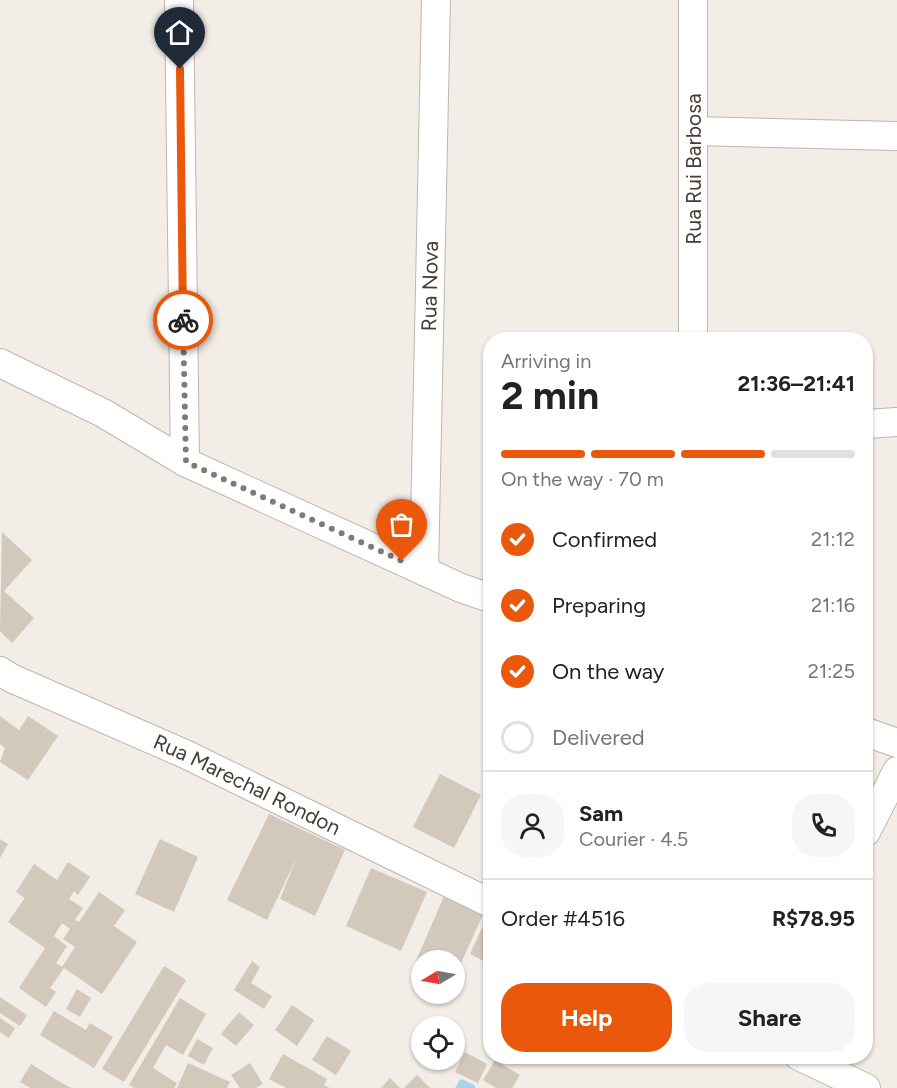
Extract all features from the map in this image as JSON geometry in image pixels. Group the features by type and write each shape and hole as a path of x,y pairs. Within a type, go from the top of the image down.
{"street":[{"path":"179,0 186,462"},
{"name":"Rua Nova","path":"424,571 436,0"},
{"name":"Rua Rui Barbosa","path":"693,0 693,332"},
{"path":"694,131 897,136"},
{"path":"0,363 103,413 186,462 424,571 483,595"},
{"path":"873,424 897,422"},
{"name":"Rua Marechal Rondon","path":"0,671 11,678 185,754 483,900"},
{"path":"873,734 897,743"},
{"path":"873,818 897,771"},
{"path":"816,1064 866,1088"}],"building":[{"path":"2,532 32,560 4,591 34,618 12,643 0,631"},
{"path":"0,716 19,730 28,716 58,736 28,780 0,762 5,748 0,744"},
{"path":"440,774 481,795 454,848 413,827"},
{"path":"269,814 345,850 315,916 280,899 297,857 267,920 227,900"},
{"path":"0,839 8,844 0,858"},
{"path":"160,839 198,857 174,912 135,894"},
{"path":"68,862 90,877 78,895 74,891 69,899 83,908 75,920 79,922 99,892 125,910 114,926 137,942 102,994 64,968 50,988 56,992 46,1007 19,988 45,948 8,922 25,898 16,892 34,864 57,880","holes":["62,923 70,929 63,939 75,947 62,967 56,963 67,946 54,936"]},
{"path":"371,868 427,892 401,951 346,926"},
{"path":"446,892 483,909 483,914 465,955 465,950 421,950"},
{"path":"483,926 483,960 470,954"},
{"path":"252,961 260,967 251,983 272,996 264,1009 234,990"},
{"path":"164,966 186,980 124,1082 102,1069"},
{"path":"77,989 91,998 80,1017 66,1009"},
{"path":"0,997 27,1015 20,1026 0,1013"},
{"path":"180,998 206,1014 183,1055 166,1045 153,1068 177,1083 174,1088 135,1088 129,1085"},
{"path":"292,1005 314,1020 297,1046 275,1030"},
{"path":"54,1011 86,1030 90,1023 113,1037 94,1068 40,1035"},
{"path":"239,1012 254,1025 236,1046 221,1034"},
{"path":"0,1018 15,1028 9,1038 0,1032"},
{"path":"327,1036 351,1051 336,1075 312,1060"},
{"path":"197,1039 213,1048 204,1065 188,1056"},
{"path":"465,1052 483,1062 483,1064 487,1064 478,1083 455,1072 465,1070"},
{"path":"283,1054 327,1079 324,1085 330,1088 286,1088 269,1079"},
{"path":"188,1063 230,1082 227,1088 177,1088"},
{"path":"250,1063 263,1084 256,1088 240,1088 231,1075"},
{"path":"31,1064 71,1088 30,1088 20,1082"},
{"path":"493,1064 502,1064 520,1075 512,1088 496,1088 483,1080"},
{"path":"417,1075 430,1088 404,1088"},
{"path":"390,1078 400,1088 381,1088"}],"waterway":[{"path":"459,1088 462,1083 472,1088"}],"way so far":[{"path":"183,320 186,462 402,561"}],"route":[{"path":"180,69 183,320"}]}
